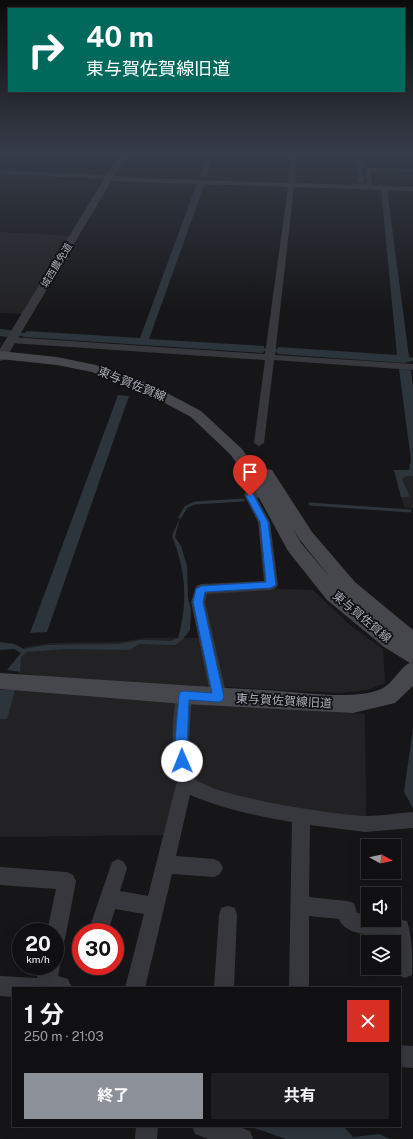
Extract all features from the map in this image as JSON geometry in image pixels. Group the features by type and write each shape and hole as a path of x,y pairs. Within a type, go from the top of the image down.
{"main road":[{"name":"東与賀佐賀線","path":"6,346 57,361 96,369 147,388 196,414 237,452 265,493 294,547 334,595 391,642 413,656"},
{"name":"東与賀佐賀線","path":"6,346 64,354 102,363 130,372 182,395 206,410 248,448 278,491 306,536 348,588 402,633 413,639"},
{"name":"東与賀佐賀線旧道","path":"0,681 184,695 353,704 388,697 407,679 413,670"}],"street":[{"name":"城西農免道","path":"6,346 92,206"},
{"path":"259,443 288,206"},
{"path":"6,346 270,353 413,367"},
{"path":"219,697 198,602 201,589 271,585 264,522 250,496 265,493"},
{"path":"136,987 185,782 181,751 184,695"},
{"path":"185,782 193,788 229,801 301,816 364,824 413,820"},
{"path":"299,987 301,816"},
{"path":"165,864 214,868"},
{"path":"101,923 118,868"},
{"path":"0,876 67,881 58,923"},
{"path":"108,898 155,907"},
{"path":"301,906 347,910 348,918 353,922 400,928 405,968"},
{"path":"224,987 228,915"},
{"path":"40,987 53,979"},
{"path":"0,986 19,987"},
{"path":"401,1056 413,1057"},
{"path":"146,1139 147,1127"},
{"path":"207,1127 242,1139"}],"shaded area":[{"path":"188,206 197,206 149,339 264,346 264,348 277,349 278,347 397,355 383,206 389,206 409,357 413,358 413,361 404,363 278,354 276,352 264,351 263,353 9,335 7,337 0,336 0,329 11,330 11,332 25,333 27,331 140,338"},
{"path":"0,232 71,236 23,314 0,313"},
{"path":"399,369 411,370 413,389 413,476 407,476 402,479 410,497 401,497 394,470 409,470 411,460"},
{"path":"118,395 129,396 47,632 30,633"},
{"path":"407,476 413,476 413,508 405,508 401,497 409,497 402,479"},
{"path":"180,517 175,537 181,546 187,566 188,598 191,609 190,630 183,639 175,645 139,644 130,650 65,649 26,652 21,657 20,672 7,670 21,653 14,649 0,650 0,642 14,644 24,649 48,645 119,644 141,640 171,641 178,638 183,612 184,587 183,574 172,536"},
{"path":"268,588 313,590 350,625 383,649 385,683 368,690 341,693 221,687 204,603 206,591"},
{"path":"144,638 204,638 215,688 67,680 18,673 19,657 25,647 51,643 119,642"},
{"path":"0,687 177,702 180,782 168,835 0,837"},
{"path":"0,690 15,690 7,719 0,719"},
{"path":"186,702 365,714 366,820 229,797 191,781"},
{"path":"413,728 413,808 404,792"},
{"path":"251,1127 344,1127 353,1137 379,1134 390,1139 286,1139"}],"waterway":[{"path":"180,517 186,507 195,503 243,500"},
{"path":"310,504 410,511"}],"route":[{"path":"182,761 181,751 184,695 219,697 198,602 201,589 271,585 264,522 250,496"}]}
